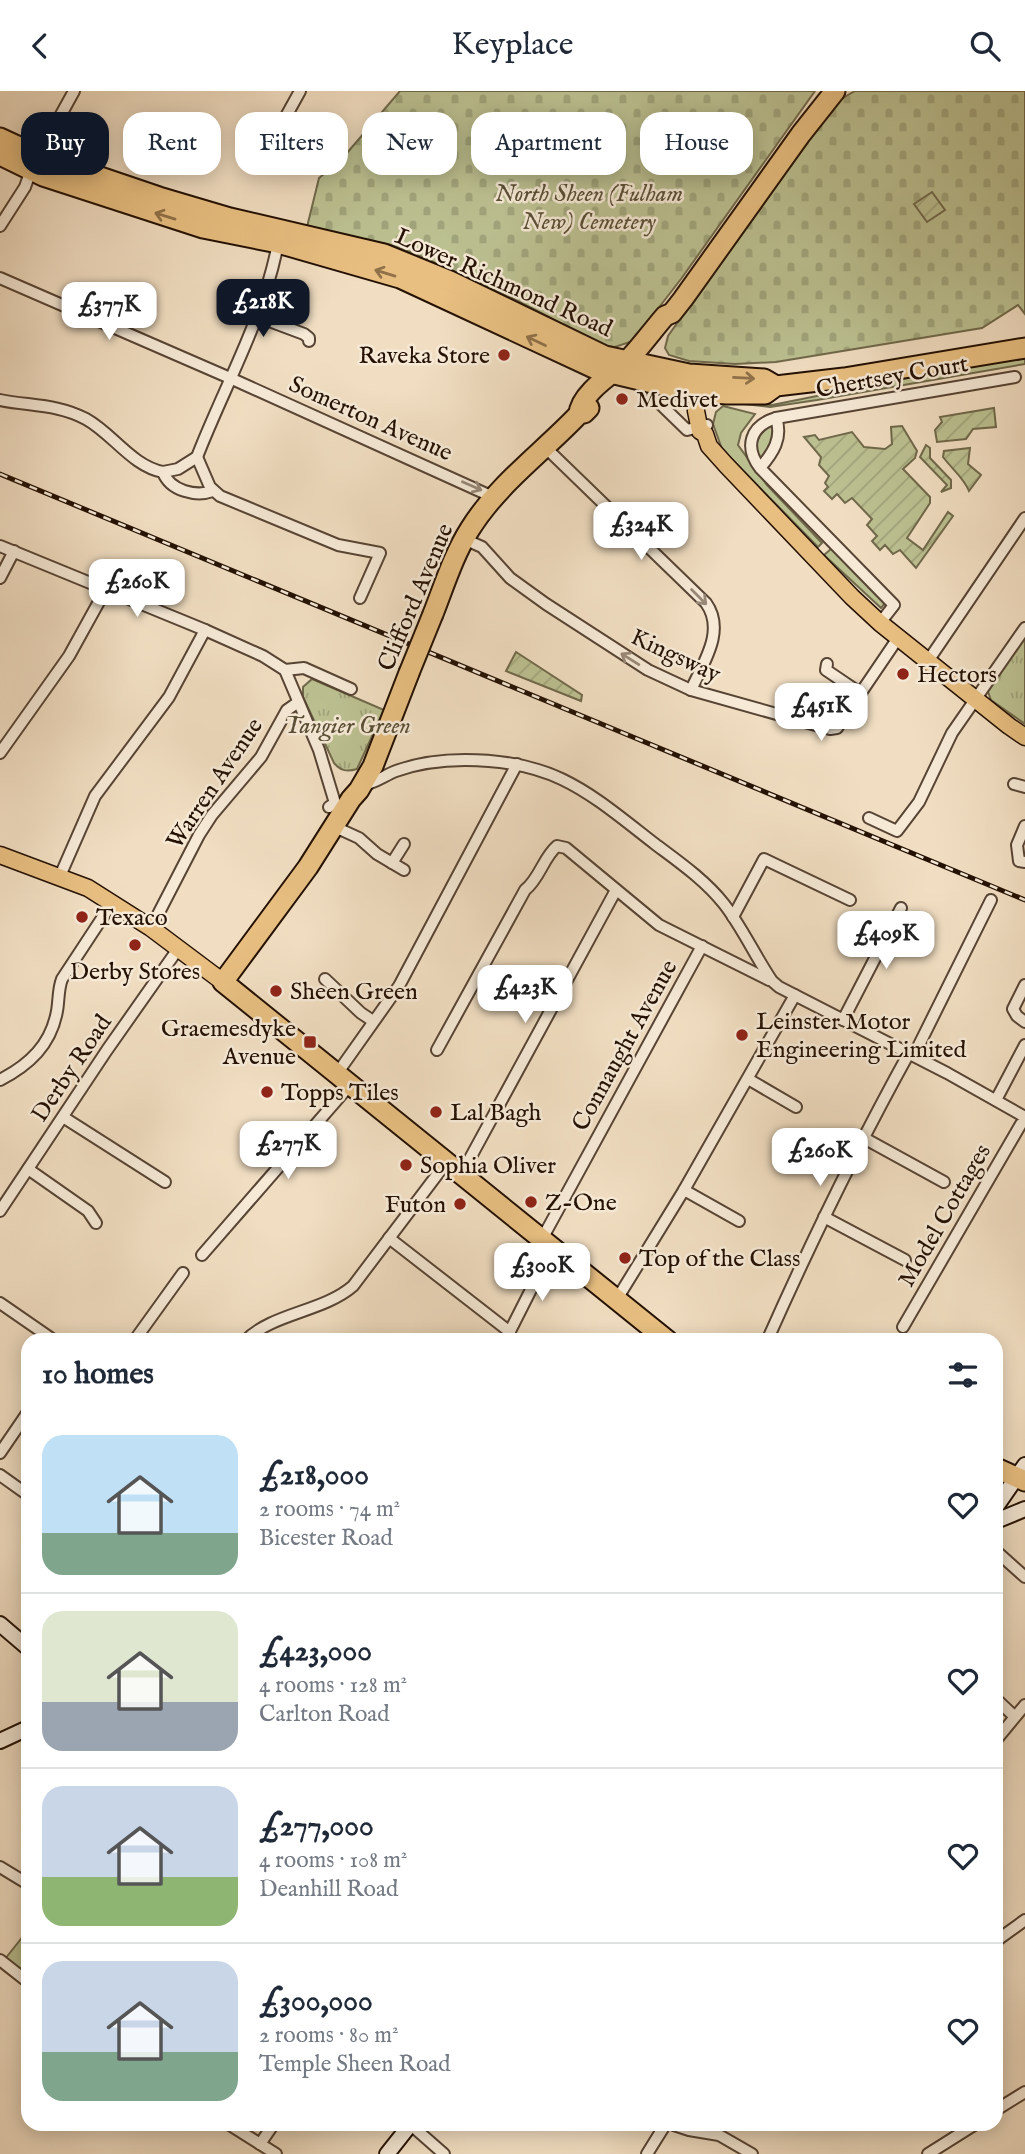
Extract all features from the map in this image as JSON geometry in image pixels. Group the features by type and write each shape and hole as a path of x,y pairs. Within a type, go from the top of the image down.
{"highway":[{"name":"Clifford Avenue","path":"223,982 296,885 373,766 375,754 464,539 494,497 579,414 584,413 671,320 672,313 835,91"},
{"name":"Lower Richmond Road","path":"0,138 21,153"},
{"name":"Lower Richmond Road","path":"0,155 21,160"},
{"name":"Lower Richmond Road","path":"65,175 203,228 278,243 447,289"},
{"name":"Lower Richmond Road","path":"76,175 230,218 384,254 447,289 514,321 577,362 625,369"},
{"path":"625,369 703,384 764,379 776,386 844,378 1025,348"},
{"path":"223,982 617,1299 654,1333"},
{"path":"1003,1470 1022,1475"}],"main road":[{"path":"703,384 696,411 714,453 880,623 1025,737"},
{"path":"0,855 88,888 150,928 223,982"},
{"path":"1003,1498 1022,1475"},
{"path":"1003,1518 1025,1509"},
{"path":"0,1624 21,1642"},
{"path":"0,1741 21,1731"},
{"path":"387,2154 405,2131"}],"street":[{"path":"62,112 74,91"},
{"path":"288,112 300,91"},
{"path":"0,226 31,175"},
{"path":"0,400 67,410 94,424 143,464 163,472 178,469 197,457 256,316 271,274 278,243"},
{"name":"Somerton Avenue","path":"0,278 494,497"},
{"path":"256,316 304,334 309,341"},
{"name":"Chertsey Court","path":"776,418 1016,377"},
{"path":"652,396 687,430 704,429"},
{"path":"760,468 777,444 776,418 767,421 753,435 750,444 751,456 760,468 831,542 894,605 880,623"},
{"path":"545,447 706,603 714,614 713,638 691,690"},
{"path":"197,457 213,491 220,496 338,545 380,553 360,598"},
{"path":"163,472 166,479 190,493 213,491"},
{"path":"928,661 1025,518"},
{"name":"Kingsway","path":"464,539 482,547 510,578 597,639 648,670 691,690 830,729 837,727 898,638"},
{"path":"815,558 831,542"},
{"path":"0,546 205,630 263,656 285,670 326,771 335,803 329,807"},
{"path":"0,578 14,551"},
{"path":"0,753 69,656 106,589"},
{"path":"869,818 897,831 919,802 952,733 1025,628"},
{"path":"60,876 95,796 145,733 169,697 205,630"},
{"path":"827,664 826,670 860,694"},
{"path":"285,670 304,668 351,689"},
{"name":"Warren Avenue","path":"150,928 212,815 261,757 287,710 297,703"},
{"path":"357,792 393,772 414,765 463,760 517,764 563,779 597,799 694,874 713,892 733,917 772,981"},
{"path":"202,1255 343,1080 373,1021 398,986 517,764"},
{"path":"1025,826 1017,845 1019,861 1025,862"},
{"path":"335,827 359,838 404,870"},
{"path":"392,863 404,844"},
{"path":"438,1050 525,890 534,883 551,851 557,846 566,848 659,925 911,1054 996,1100 1023,1120"},
{"path":"733,917 764,859 850,900"},
{"path":"255,1333 341,1296 353,1286 389,1238 453,1169 616,890"},
{"path":"771,1333 862,1137 911,1054 991,900"},
{"path":"0,1080 24,1066 45,1042 55,1024 62,979 112,903"},
{"path":"843,1020 901,908"},
{"name":"Connaught Avenue","path":"509,1333 547,1243 702,946"},
{"name":"Derby Road","path":"0,1211 178,949"},
{"path":"325,979 373,1021"},
{"path":"1025,985 1013,1009 1017,1016 1025,1021"},
{"path":"617,1299 684,1190 795,995"},
{"path":"996,1100 1025,1045"},
{"path":"748,1079 796,1107"},
{"path":"63,1117 165,1182"},
{"name":"Model Cottages","path":"904,1327 1023,1120"},
{"path":"862,1137 944,1182"},
{"path":"28,1168 88,1211 96,1223"},
{"path":"684,1190 738,1221"},
{"path":"824,1217 905,1261"},
{"path":"389,1238 504,1333"},
{"path":"140,1333 183,1273"},
{"path":"1,1303 44,1333"},
{"path":"0,1453 21,1422"},
{"path":"0,1475 21,1490"},
{"path":"1003,1557 1025,1577"},
{"path":"1003,1731 1025,1705"},
{"path":"1003,1706 1014,1716"},
{"path":"0,1867 21,1880"},
{"path":"1003,1936 1025,1920"},
{"path":"0,1960 21,1976"},
{"path":"1003,2106 1025,2092"},
{"path":"239,2131 276,2154"},
{"path":"260,2144 269,2131"},
{"path":"417,2131 444,2154"},
{"path":"647,2154 660,2131"},
{"path":"695,2131 719,2135 752,2154"},
{"path":"928,2154 964,2131"}],"green space":[{"name":"North Sheen (Fulham New) Cemetery","path":"400,91 815,91 681,279 633,341 615,347 605,346 510,297 418,255 391,245 307,227 319,178 323,175 348,175 348,152 362,135 362,175 457,175 457,112 382,112"},
{"path":"855,91 1025,91 1025,314 1018,305 982,328 776,362 735,364 689,361 669,355 665,348 668,336 834,103"},
{"path":"932,192 945,210 927,222 914,204"},
{"path":"1025,357 1025,364 817,400 770,407 735,403 772,405"},
{"path":"723,406 755,414 741,433 738,445 767,485 822,543 818,547 722,449 713,424 716,412"},
{"path":"994,408 996,427 973,429 966,439 937,442 935,430 942,422 940,417"},
{"path":"773,422 773,439 759,462 756,450 758,440"},
{"path":"902,426 917,451 915,458 903,469 930,497 930,503 907,538 923,550 948,512 953,516 916,568 900,550 893,554 885,545 880,550 872,541 877,536 867,525 872,519 852,498 845,503 837,494 832,499 824,491 828,487 825,483 829,476 819,465 821,457 804,437 815,435 819,440 852,432 864,447 885,449 892,444 891,427"},
{"path":"926,445 930,448 930,458 951,480 951,488 941,492 947,485 920,457"},
{"path":"970,448 968,464 981,475 969,491 943,457 944,451"},
{"path":"832,548 887,601 881,608 824,555"},
{"path":"1025,635 1025,724 991,700 987,689"},
{"path":"516,652 582,695 581,701 506,671"},
{"name":"Tangier Green","path":"312,679 384,710 357,769 344,770 334,763 303,697 303,687"},
{"path":"21,1939 21,1973 5,1959"}],"railway":[{"path":"0,474 1025,900"}],"place":[{"name":"Raveka Store","path":"504,355"},
{"name":"Medivet","path":"622,399"},
{"name":"Hectors","path":"903,674"},
{"name":"Texaco","path":"82,917"},
{"name":"Derby Stores","path":"135,945"},
{"name":"Sheen Green","path":"276,991"},
{"name":"Leinster Motor Engineering Limited","path":"742,1035"},
{"name":"Graemesdyke Avenue","path":"310,1042"},
{"name":"Topps Tiles","path":"267,1092"},
{"name":"Lal Bagh","path":"436,1112"},
{"name":"Sophia Oliver","path":"406,1165"},
{"name":"Z-One","path":"531,1202"},
{"name":"Futon","path":"460,1204"},
{"name":"Top of the Class","path":"625,1258"}]}
